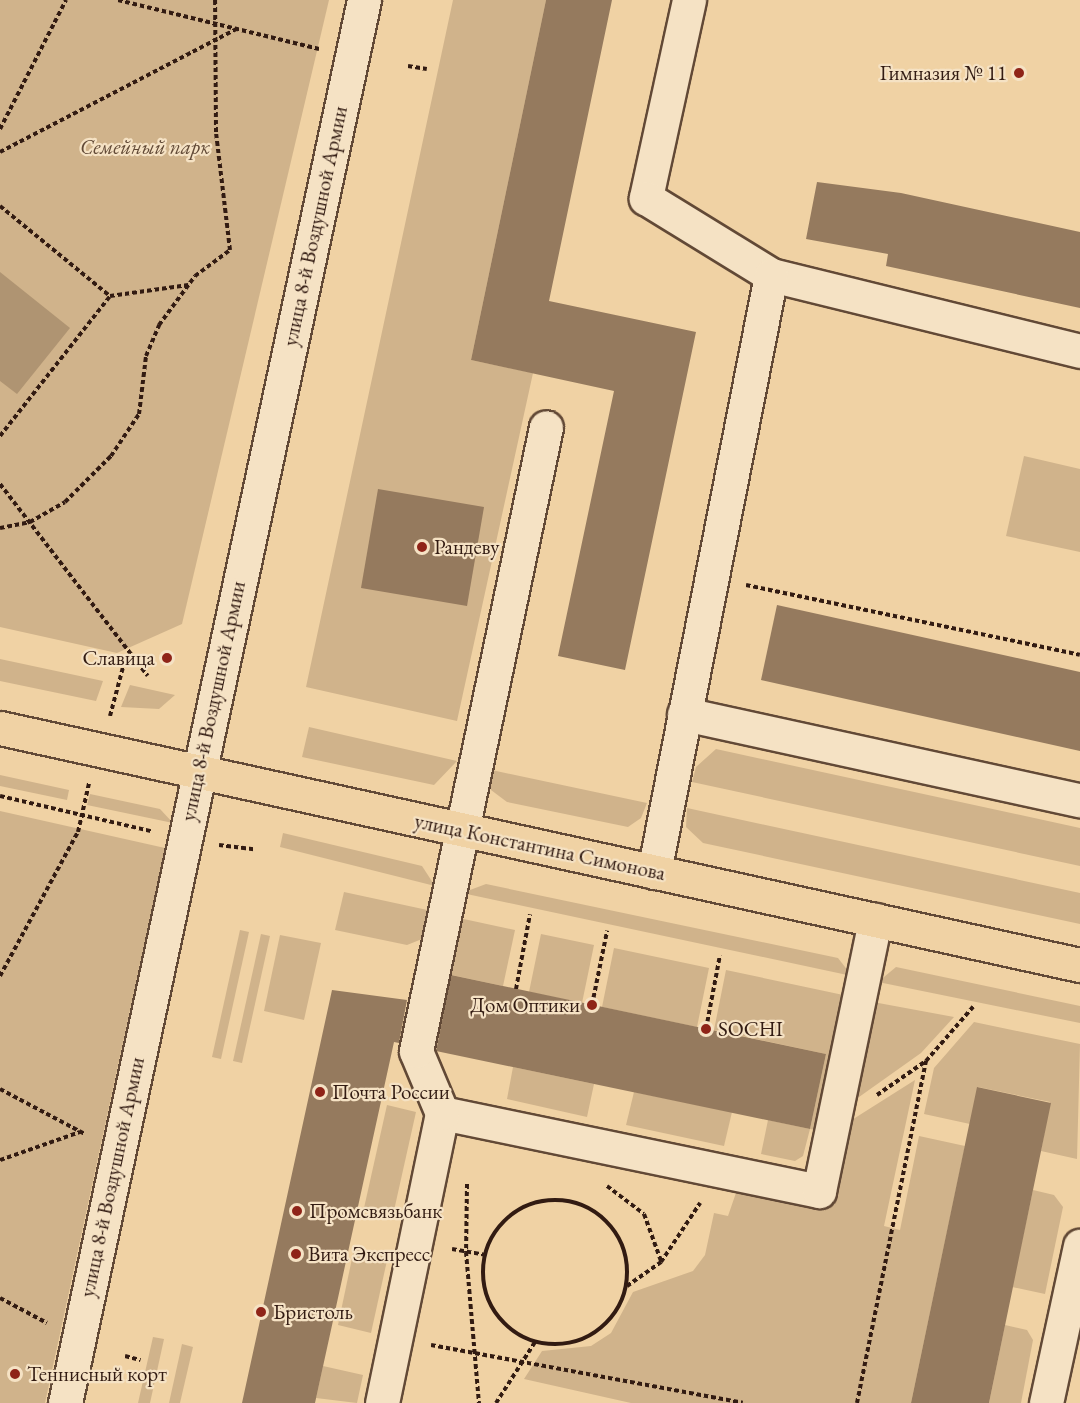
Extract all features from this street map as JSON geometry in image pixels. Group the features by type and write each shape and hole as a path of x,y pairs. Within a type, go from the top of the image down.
{"main road":[{"name":"улица Константина Симонова","path":"0,728 1080,965"}],"street":[{"name":"улица 8-й Воздушной Армии","path":"65,1403 363,0"},
{"path":"689,0 646,198 771,275 1080,351"},
{"path":"654,872 771,275"},
{"path":"382,1403 442,1113 416,1051 546,427"},
{"path":"684,714 1080,800"},
{"path":"442,1113 819,1191 875,920"},
{"path":"1046,1403 1080,1246"}],"path":[{"path":"0,129 66,0"},
{"path":"118,0 318,49"},
{"path":"0,528 30,522 65,502 130,434 139,414 146,356 159,325 188,285 230,250 211,43 211,22 215,0"},
{"path":"0,152 236,29"},
{"path":"408,66 427,69"},
{"path":"0,206 110,296"},
{"path":"0,436 110,296 188,285"},
{"path":"0,484 148,676"},
{"path":"711,578 1080,655"},
{"path":"0,976 78,832 79,813 100,750 123,668"},
{"path":"0,796 162,833"},
{"path":"218,844 254,849"},
{"path":"516,989 530,914"},
{"path":"592,1005 607,931"},
{"path":"706,1029 720,955"},
{"path":"833,1125 926,1060 973,1007"},
{"path":"857,1403 926,1060"},
{"path":"0,1089 117,1151"},
{"path":"0,1160 81,1132"},
{"path":"612,1148 606,1185 644,1214 661,1262"},
{"path":"626,1287 620,1241 588,1207 565,1200 520,1209 501,1223 485,1255 483,1284 489,1303 500,1320 535,1342 582,1340 613,1315 626,1287 661,1262 698,1210 707,1168"},
{"path":"467,1172 466,1252 479,1403"},
{"path":"466,1252 485,1255"},
{"path":"0,1298 54,1326 80,1332"},
{"path":"395,1337 474,1354 523,1361 743,1403"},
{"path":"496,1403 535,1342"},
{"path":"125,1356 140,1360"}],"green space":[{"name":"Семейный парк","path":"0,0 329,0 182,624 117,653 0,627"},
{"path":"453,0 546,0 471,360 533,373 457,721 306,687"},
{"path":"1024,456 1080,469 1080,552 1006,536"},
{"path":"0,659 103,681 96,701 0,681"},
{"path":"130,685 175,695 159,709 121,707"},
{"path":"309,727 457,761 434,785 302,757"},
{"path":"716,749 1080,828 1080,866 692,782 696,767"},
{"path":"487,769 647,803 641,818 628,827 507,802 491,790"},
{"path":"0,775 69,790 67,800 0,786"},
{"path":"90,794 160,809 173,823 87,805"},
{"path":"687,808 1080,893 1080,924 703,843 686,827"},
{"path":"0,811 165,848 45,1403 0,1403"},
{"path":"283,833 422,866 435,886 280,847"},
{"path":"486,884 838,958 852,976 462,893"},
{"path":"344,892 432,911 428,929 422,939 407,945 335,930"},
{"path":"459,918 515,930 503,986 447,974"},
{"path":"240,930 249,932 221,1059 212,1057"},
{"path":"261,934 270,936 242,1063 233,1061"},
{"path":"541,934 594,945 582,1003 529,992"},
{"path":"280,935 321,943 304,1020 264,1011"},
{"path":"614,948 709,968 697,1027 602,1007"},
{"path":"896,967 1080,1006 1080,1023 878,982"},
{"path":"726,970 848,996 820,1131 810,1129 826,1054 714,1030"},
{"path":"873,1002 954,1017 921,1053 852,1102"},
{"path":"974,1022 1080,1044 1077,1159 1041,1151 1050,1102 978,1087 970,1124 924,1114 934,1068"},
{"path":"513,1067 594,1084 587,1117 507,1099"},
{"path":"915,1080 884,1226 900,1230 919,1136 965,1146 911,1403 631,1403 524,1379 542,1351 591,1346 611,1333 633,1292 693,1271 705,1255 714,1213 728,1216 738,1187 830,1206 847,1123"},
{"path":"634,1092 732,1112 724,1146 626,1125"},
{"path":"387,1105 416,1112 393,1215 364,1208"},
{"path":"768,1120 810,1129 803,1156 795,1161 761,1154"},
{"path":"1033,1190 1054,1195 1063,1207 1045,1294 1012,1287"},
{"path":"354,1249 388,1256 371,1333 338,1325"},
{"path":"1005,1325 1027,1330 1033,1340 1021,1403 989,1403"},
{"path":"153,1337 164,1339 150,1403 138,1403"},
{"path":"182,1344 193,1347 180,1403 169,1403"},
{"path":"323,1366 363,1375 357,1403 316,1398"}],"shaded area":[{"path":"0,272 70,328 17,394 0,381"}],"building":[{"path":"546,0 612,0 549,301 696,332 625,670 558,656 614,391 471,360"},
{"path":"817,182 901,193 1080,232 1080,308 886,266 888,254 806,239"},
{"name":"Рандеву","path":"378,489 484,507 467,606 361,588"},
{"path":"777,605 1080,672 1080,751 761,680"},
{"path":"451,975 826,1054 810,1129 436,1051"},
{"path":"332,990 407,1000 399,1043 394,1042 315,1403 242,1403"},
{"path":"977,1087 1051,1103 989,1403 911,1403"}],"place":[{"name":"Гимназия № 11","path":"1019,73"},
{"name":"Рандеву","path":"422,547"},
{"name":"Славица","path":"167,658"},
{"name":"Дом Оптики","path":"592,1005"},
{"name":"SOCHI","path":"706,1029"},
{"name":"Почта России","path":"320,1092"},
{"name":"Промсвязьбанк","path":"297,1211"},
{"name":"Вита Экспресс","path":"296,1254"},
{"name":"Бристоль","path":"261,1312"},
{"name":"Теннисный корт","path":"15,1374"}]}
